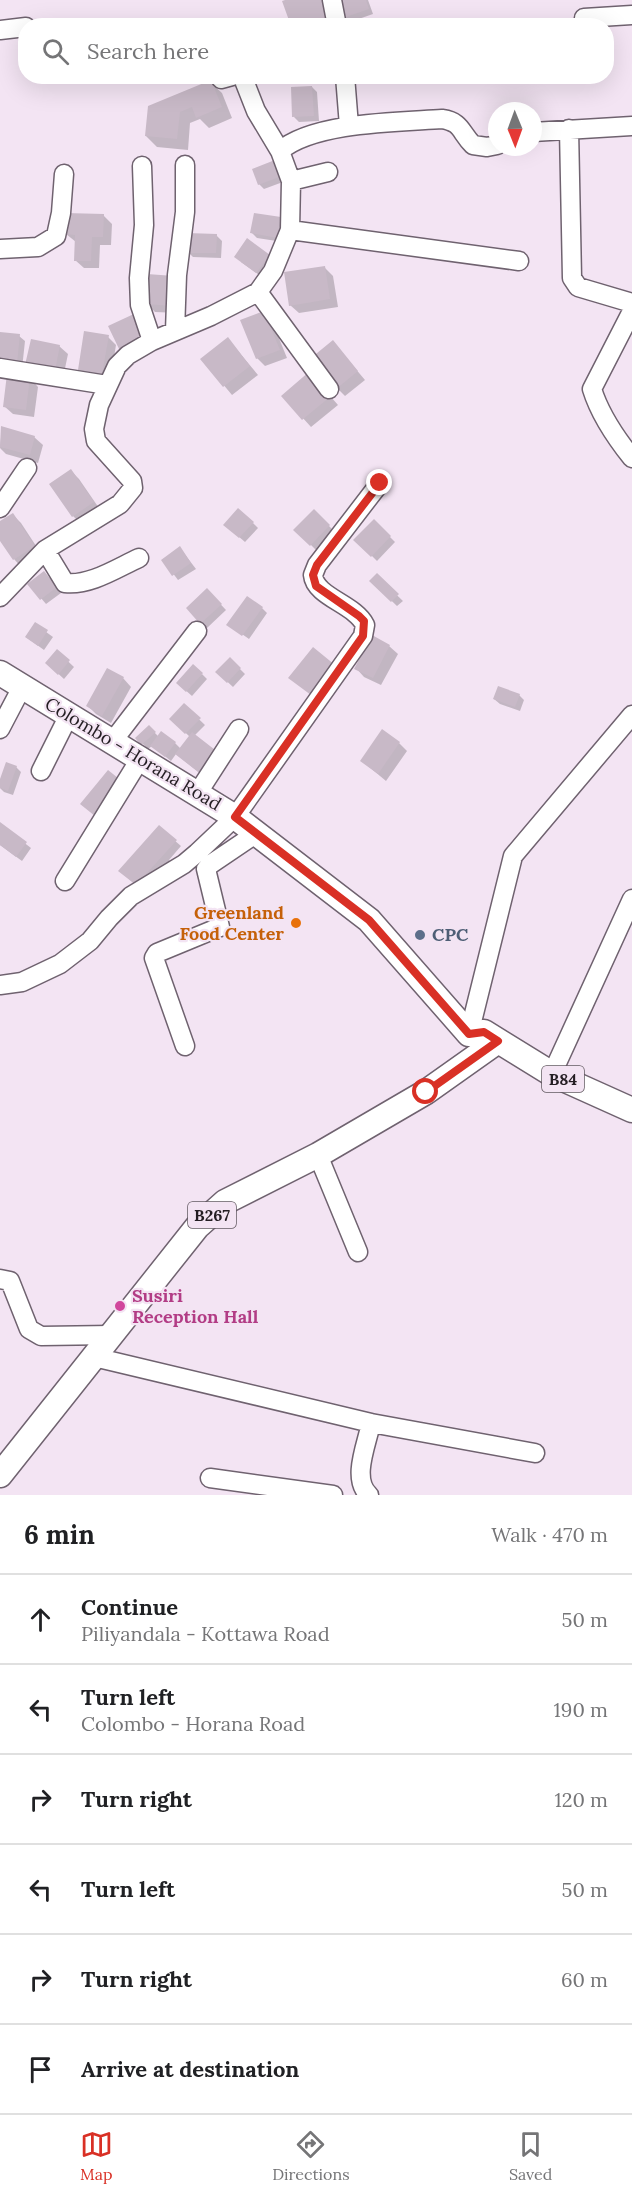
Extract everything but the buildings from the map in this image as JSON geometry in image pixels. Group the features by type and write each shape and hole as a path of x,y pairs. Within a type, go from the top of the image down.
{"main road":[{"name":"Colombo - Horana Road","path":"0,673 257,832 292,863 369,920 469,1034"},
{"name":"B84","path":"469,1034 484,1032 552,1074 632,1110"},
{"name":"B267","path":"0,1475 197,1227 243,1192 318,1155 426,1092 498,1041"}],"street":[{"path":"332,0 335,18"},
{"path":"584,18 632,15"},
{"path":"0,30 18,28"},
{"path":"0,597 45,550 120,504 133,488 132,481 94,437 99,405 117,366 152,341 211,316 258,292 273,271 290,230 291,181 280,151 256,111 245,84"},
{"path":"346,84 349,126"},
{"path":"280,151 306,137 349,126 442,119 453,120 473,145 488,147"},
{"path":"542,131 632,126"},
{"path":"569,129 572,278 578,287 632,303"},
{"path":"175,331 177,275 185,212 185,165"},
{"path":"142,166 144,225 139,278 140,305 152,341"},
{"path":"291,181 328,172"},
{"path":"0,249 38,247 56,236 61,213 64,174"},
{"path":"290,230 519,261"},
{"path":"258,292 329,389"},
{"path":"632,311 592,389 604,418 632,458"},
{"path":"0,368 107,385"},
{"path":"0,508 27,468"},
{"path":"0,985 22,982 60,964 90,941 131,896 184,864 235,817 363,636 364,621 316,586 313,575 317,565 380,483"},
{"path":"45,550 65,583 84,582 139,558"},
{"path":"112,742 197,631"},
{"path":"0,729 22,687"},
{"path":"41,771 69,715"},
{"path":"469,1034 513,856 632,715"},
{"path":"197,794 239,729"},
{"path":"65,881 140,759"},
{"path":"185,1046 154,958 157,953 220,927 206,869 257,832"},
{"path":"552,1074 632,899"},
{"path":"318,1155 358,1252"},
{"path":"0,1279 10,1281 29,1329 41,1336 112,1335"},
{"path":"94,1357 371,1423 535,1453"},
{"path":"369,1495 362,1489 360,1474 371,1423"},
{"path":"210,1478 333,1495"}],"place":[{"name":"Greenland Food Center","path":"296,923"},
{"name":"CPC","path":"420,935"},
{"name":"Susiri Reception Hall","path":"120,1306"}],"route":[{"path":"380,483 317,565 313,575 316,586 364,621 363,636 235,817 369,920 469,1034 484,1032 498,1041 426,1092"}]}
